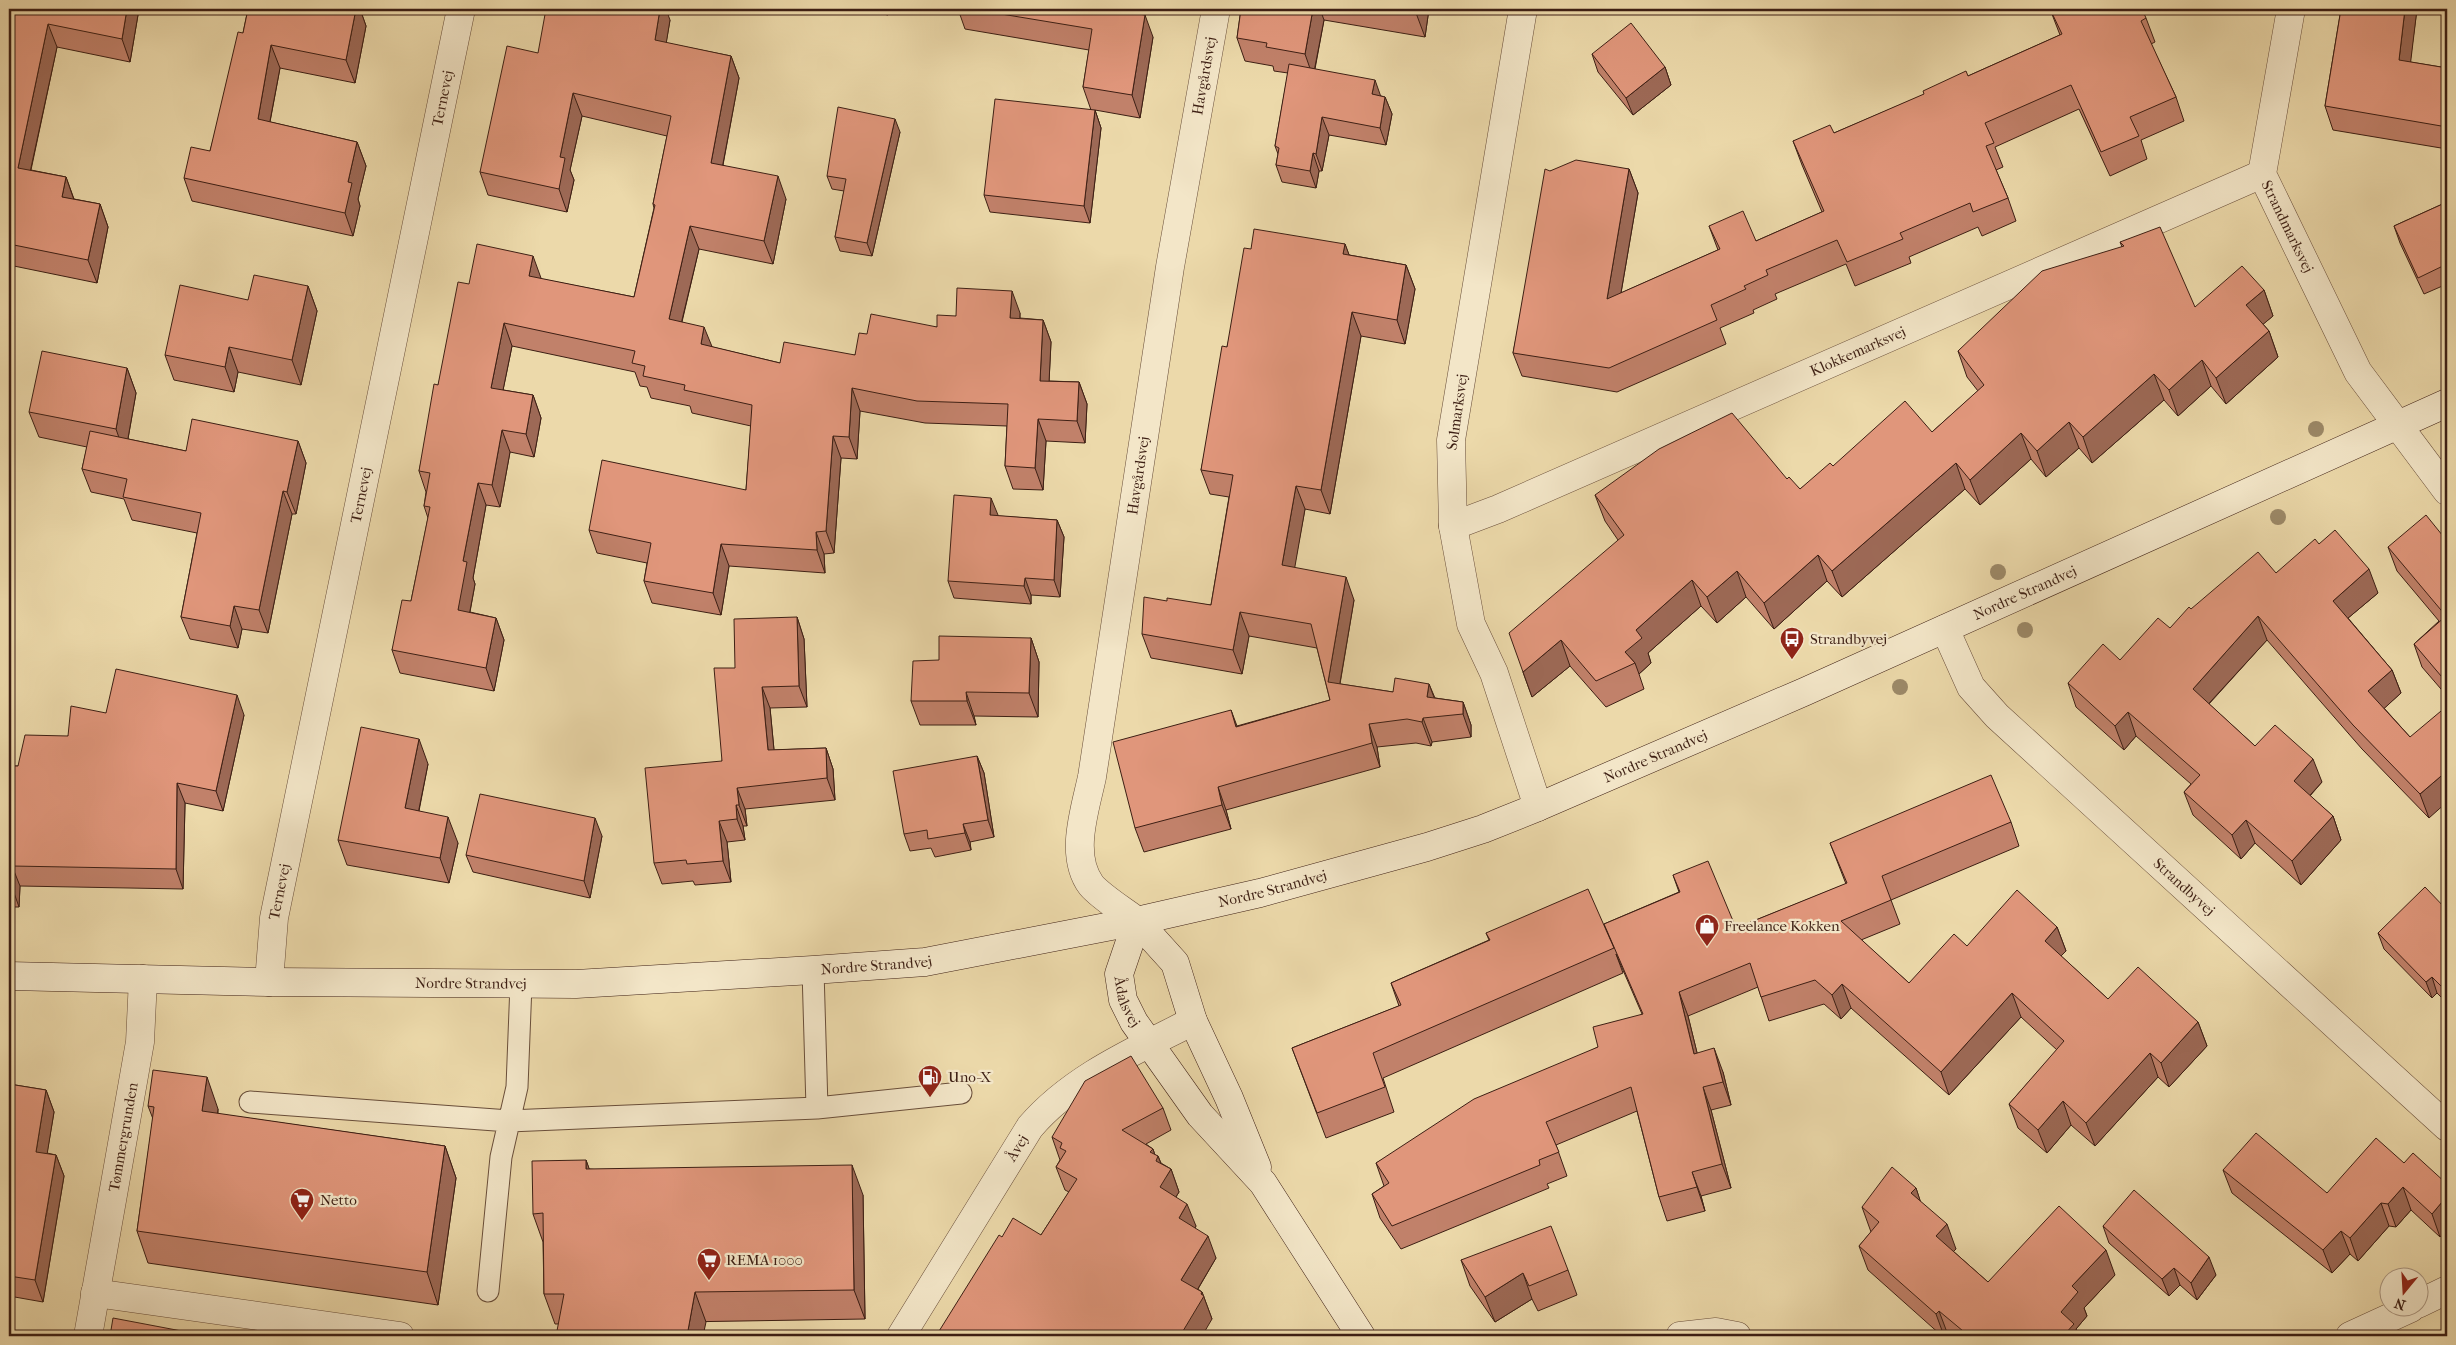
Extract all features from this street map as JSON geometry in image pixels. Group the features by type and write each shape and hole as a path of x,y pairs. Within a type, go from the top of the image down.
{"street":[{"name":"Ternevej","path":"269,982 274,918 461,9"},
{"name":"Havgårdsvej","path":"1137,921 1092,885 1082,862 1080,836 1092,777 1170,267 1216,9"},
{"name":"Solmarksvej","path":"1523,9 1451,440 1453,526 1471,624 1494,673 1538,807"},
{"name":"Strandmarksvej","path":"2291,9 2262,174 2358,372 2447,491"},
{"name":"Klokkemarksvej","path":"1453,526 1498,509 2262,174"},
{"name":"Nordre Strandvej","path":"9,976 269,982 521,984 616,983 814,970 925,962 1137,921 1260,893 1370,864 1483,829 1538,807 1945,629 2447,403"},
{"name":"Strandbyvej","path":"1945,629 1971,687 1997,716 2447,1127"},
{"name":"Ådalsvej","path":"1263,1183 1229,1098 1193,1021 1175,963 1137,921 1119,974 1123,1000 1134,1022 1200,1115 1263,1183 1361,1336"},
{"name":"Tømmergrunden","path":"88,1336 140,1042 143,979"},
{"name":"Åvej","path":"901,1336 1030,1127 1048,1106 1072,1087 1193,1021"},
{"path":"2428,1299 2447,1290"},
{"path":"95,1293 400,1336"},
{"path":"2350,1336 2389,1318"},
{"path":"1680,1336 1716,1332 1737,1336"}],"lane":[{"path":"814,970 817,1108"},
{"path":"488,1292 501,1157 517,1086 521,984"},
{"path":"250,1102 509,1121 817,1108 961,1093"}],"building":[{"path":"9,9 127,9 122,39 48,24 18,168 66,177 62,197 100,204 88,260 9,244"},
{"path":"248,9 356,9 346,60 271,45 258,119 357,142 348,182 352,183 345,213 184,178 191,147 210,151 238,32 243,33"},
{"path":"546,9 660,9 655,40 731,56 711,163 778,176 764,241 690,226 669,319 704,327 701,344 780,363 784,342 855,355 859,333 867,334 871,314 937,327 937,315 956,316 957,288 1012,291 1010,318 1043,320 1040,381 1079,382 1077,421 1038,419 1035,468 1005,466 1008,404 917,401 852,388 849,437 833,436 826,531 816,532 817,550 721,544 713,593 644,581 651,543 589,530 602,460 746,490 752,405 684,390 685,385 643,376 645,366 632,363 635,351 504,323 491,388 533,395 526,434 502,430 492,485 478,483 463,561 467,562 458,610 496,618 486,668 392,650 402,600 411,601 430,507 424,506 430,473 419,471 434,384 438,385 458,282 469,284 477,244 533,256 529,276 634,297 655,205 653,204 671,116 573,93 560,157 565,158 559,189 480,172 507,46 538,53"},
{"path":"971,9 1114,9 1145,15 1132,95 1083,87 1092,29"},
{"path":"1241,9 1313,9 1305,54 1266,47 1267,43 1237,38"},
{"path":"1388,9 1417,9 1416,13"},
{"path":"2050,9 2142,9 2146,18 2141,21 2176,97 2130,117 2139,136 2101,152 2071,85 1985,123 1994,143 1986,146 2008,198 1973,212 1970,203 1900,233 1903,239 1847,262 1837,240 1766,270 1768,275 1744,286 1746,289 1711,305 1717,320 1609,368 1513,353 1545,169 1550,171 1576,160 1629,169 1607,299 1720,249 1709,226 1743,211 1756,241 1824,211 1793,141 1830,125 1834,133 1924,94 1923,91 1966,71 1968,76 2062,34"},
{"path":"2341,9 2405,9 2399,60 2447,68 2447,127 2325,106"},
{"path":"1631,23 1665,67 1626,98 1592,54"},
{"path":"1289,64 1375,80 1372,94 1385,97 1380,128 1322,117 1316,154 1313,153 1310,171 1276,165 1279,148 1275,146"},
{"path":"995,99 1095,110 1084,206 984,195"},
{"path":"838,107 895,119 867,243 835,237 846,179 827,176"},
{"path":"2447,202 2447,264 2418,278 2394,226"},
{"path":"2160,227 2195,307 2242,266 2264,290 2246,305 2269,331 2216,378 2202,360 2169,390 2154,374 2083,437 2069,422 2037,451 2021,433 1970,480 1956,463 1832,571 1818,555 1764,603 1737,571 1707,597 1692,580 1636,630 1642,638 1625,652 1635,663 1596,681 1561,640 1523,672 1509,633 1624,535 1595,495 1659,449 1732,413 1787,479 1789,477 1800,489 1830,463 1833,466 1905,401 1932,432 1984,385 1958,351 2042,271 2124,246 2120,242"},
{"path":"1254,229 1345,244 1343,254 1406,265 1397,320 1352,312 1321,490 1296,486 1282,565 1346,577 1328,682 1393,692 1395,678 1429,684 1427,697 1463,702 1463,714 1423,718 1422,722 1407,719 1369,724 1372,743 1218,787 1222,805 1135,828 1113,742 1231,710 1236,727 1330,700 1311,624 1240,612 1233,650 1142,634 1144,597 1167,601 1167,598 1211,605 1233,475 1201,470 1222,346 1227,347 1244,248 1251,249"},
{"path":"254,275 308,286 292,360 229,347 225,367 165,355 180,285 248,300"},
{"path":"42,351 127,368 116,429 29,412"},
{"path":"192,419 298,441 287,492 283,491 259,610 234,606 230,626 181,617 201,513 123,497 127,479 82,469 90,431 186,451"},
{"path":"954,495 991,498 990,515 1057,520 1054,580 1025,578 1024,586 948,581"},
{"path":"2426,515 2447,541 2447,683 2414,644 2446,616 2388,547"},
{"path":"2335,530 2369,569 2333,601 2392,670 2368,691 2410,737 2447,706 2447,771 2420,794 2353,725 2258,616 2193,689 2255,746 2275,725 2313,759 2294,781 2333,816 2292,861 2246,820 2232,835 2184,792 2200,775 2128,712 2115,726 2068,683 2103,644 2120,660 2158,618 2170,628 2189,607 2191,609 2258,552 2276,573 2315,539 2319,544"},
{"path":"797,617 799,686 762,687 768,750 826,748 827,778 737,788 739,805 736,805 737,819 719,821 723,861 687,864 686,860 654,863 645,768 722,761 714,668 735,668 734,619"},
{"path":"939,636 1031,638 1029,693 966,692 967,701 911,701 913,661 939,660"},
{"path":"116,669 237,695 216,791 177,783 176,869 12,866 12,887 9,887 9,766 18,766 25,735 68,736 71,706 106,713"},
{"path":"361,727 419,739 405,808 448,817 440,858 338,840"},
{"path":"977,756 988,820 963,824 965,833 928,839 927,830 904,834 893,771"},
{"path":"1991,775 2011,822 1882,876 1891,900 1841,921 1909,983 1954,934 1967,946 2017,890 2057,927 2045,941 2108,999 2138,967 2198,1022 2161,1063 2150,1053 2086,1123 2063,1101 2038,1130 2009,1104 2064,1041 2012,993 1941,1072 1842,984 1832,995 1815,980 1761,997 1750,963 1679,992 1694,1054 1714,1048 1723,1082 1703,1087 1722,1164 1692,1172 1697,1187 1659,1197 1631,1087 1546,1122 1559,1152 1539,1160 1540,1165 1392,1226 1372,1194 1389,1183 1376,1163 1474,1099 1598,1047 1593,1027 1643,1014 1604,924 1680,892 1673,875 1708,861 1736,928 1847,883 1830,843"},
{"path":"480,794 595,818 584,881 466,855"},
{"path":"2425,887 2447,910 2447,992 2432,977 2426,982 2378,933"},
{"path":"1588,889 1614,948 1373,1053 1385,1087 1317,1113 1292,1048 1401,1005 1391,983 1490,940 1486,933"},
{"path":"1131,1056 1163,1108 1122,1130 1153,1149 1150,1152 1158,1156 1156,1161 1171,1169 1160,1187 1187,1204 1179,1218 1208,1236 1181,1280 1202,1292 1201,1294 1204,1296 1180,1336 936,1336 999,1235 1002,1237 1013,1218 1041,1235 1077,1179 1056,1167 1066,1151 1060,1148 1062,1143 1052,1137 1085,1081"},
{"name":"Netto","path":"153,1070 207,1077 202,1111 445,1146 427,1272 137,1231 154,1107 148,1106"},
{"path":"9,1084 46,1090 36,1152 56,1155 35,1280 9,1276"},
{"path":"2256,1133 2327,1193 2376,1138 2404,1163 2413,1153 2447,1184 2447,1196 2432,1214 2403,1187 2388,1204 2381,1203 2350,1238 2341,1231 2323,1250 2223,1170"},
{"name":"REMA 1000","path":"586,1160 586,1169 852,1165 854,1290 695,1292 687,1336 556,1336 564,1294 544,1294 543,1213 533,1214 532,1161"},
{"path":"1892,1167 1916,1188 1911,1193 1947,1224 1936,1236 1988,1282 2059,1206 2106,1250 2072,1286 2078,1292 2061,1312 2074,1324 2063,1336 1969,1336 1939,1311 1936,1314 1859,1246 1879,1222 1862,1207"},
{"path":"2134,1190 2209,1257 2191,1283 2174,1268 2162,1279 2103,1226"},
{"path":"1551,1226 1568,1270 1529,1286 1523,1273 1485,1297 1461,1260"},
{"path":"113,1318 208,1336 110,1336"}],"place":[{"name":"Strandbyvej","path":"1792,660"},
{"name":"Freelance Kokken","path":"1707,947"},
{"name":"Uno-X","path":"930,1098"},
{"name":"Netto","path":"302,1221"},
{"name":"REMA 1000","path":"709,1281"}]}
